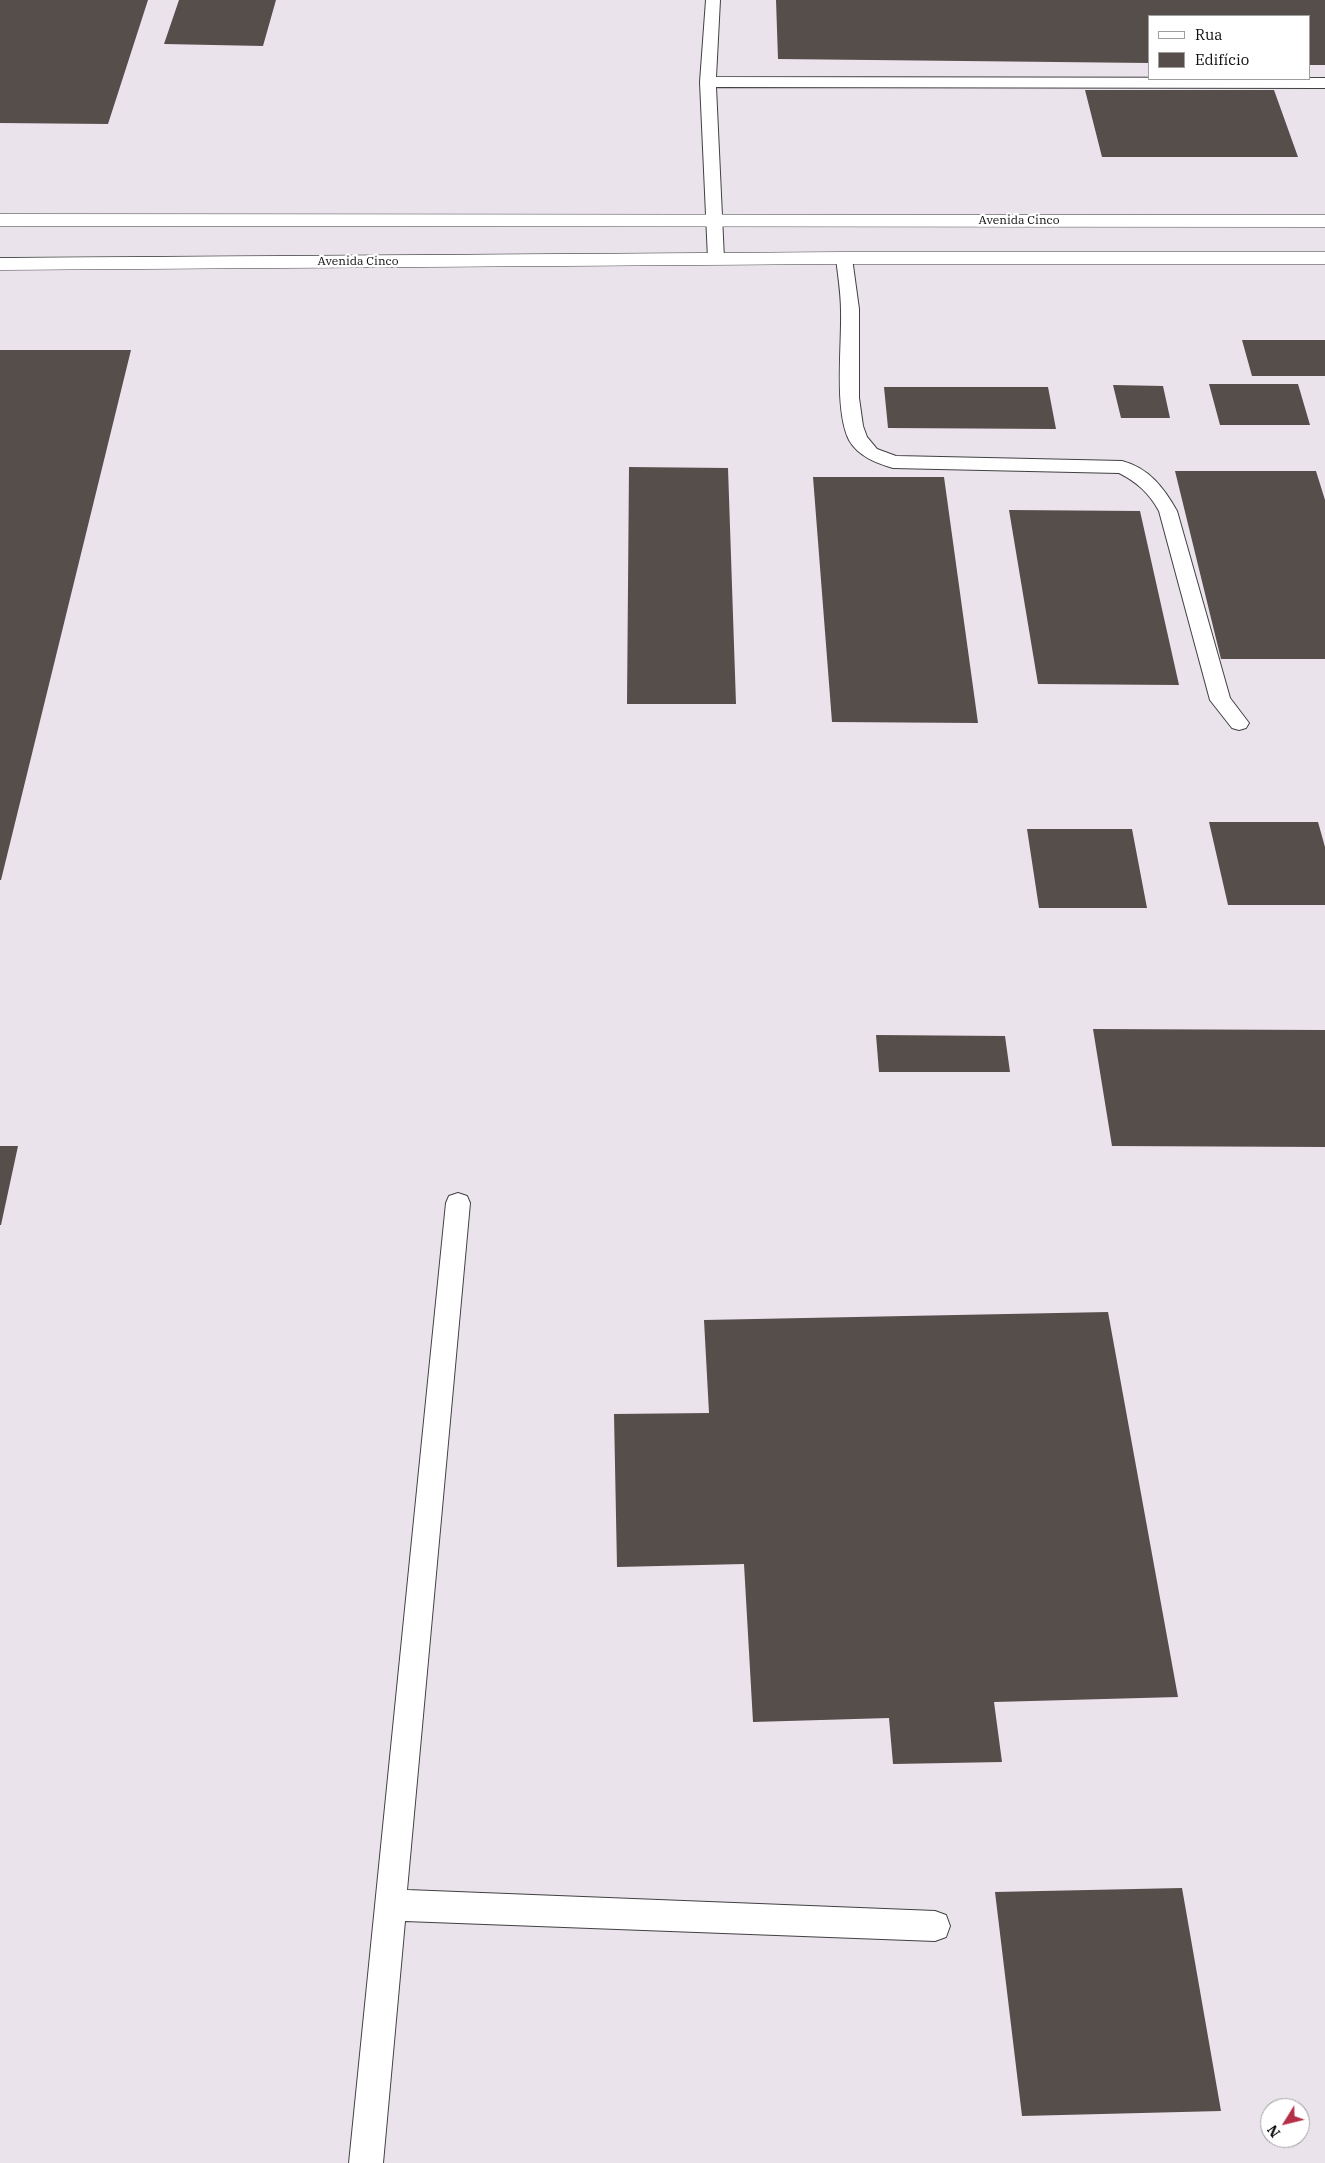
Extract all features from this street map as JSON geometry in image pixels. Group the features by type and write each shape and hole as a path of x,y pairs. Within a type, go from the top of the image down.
{"street":[{"name":"Avenida Cinco","path":"0,220 1325,221"},
{"name":"Avenida Cinco","path":"0,264 844,258 1325,258"}],"lane":[{"path":"713,0 708,82 716,259"},
{"path":"708,82 1325,83"},
{"path":"844,258 851,318 850,398 858,439 871,453 893,462 1122,467 1143,478 1155,488 1168,511 1220,700 1239,723"},
{"path":"366,2163 458,1202"},
{"path":"390,1905 935,1926"}],"shaded area":[{"path":"0,0 1325,0 1325,2163 0,2163"}],"building":[{"path":"0,0 148,0 108,124 0,123"},
{"path":"179,0 276,0 263,46 164,44"},
{"path":"776,0 1325,0 1325,65 1310,65 1310,15 1148,15 1148,63 778,59"},
{"path":"1085,90 1274,90 1298,157 1102,157"},
{"path":"1242,340 1325,340 1325,376 1252,376"},
{"path":"0,350 131,350 1,880 0,880"},
{"path":"1209,384 1298,384 1310,425 1220,425"},
{"path":"1113,385 1163,386 1170,418 1121,418"},
{"path":"884,387 1048,387 1056,429 888,428"},
{"path":"629,467 728,468 736,704 627,704"},
{"path":"1175,471 1316,471 1325,500 1325,659 1221,659"},
{"path":"813,477 944,477 978,723 832,722"},
{"path":"1009,510 1140,511 1179,685 1038,684"},
{"path":"1209,822 1318,822 1325,847 1325,905 1228,905"},
{"path":"1027,829 1132,829 1147,908 1039,908"},
{"path":"1093,1029 1325,1030 1325,1147 1112,1146"},
{"path":"876,1035 1005,1036 1010,1072 879,1072"},
{"path":"0,1146 18,1146 1,1225 0,1225"},
{"path":"1108,1312 1178,1697 994,1702 1002,1762 893,1764 889,1718 753,1722 744,1564 617,1567 614,1414 709,1413 704,1320"},
{"path":"1182,1888 1221,2111 1022,2116 995,1892"}]}
